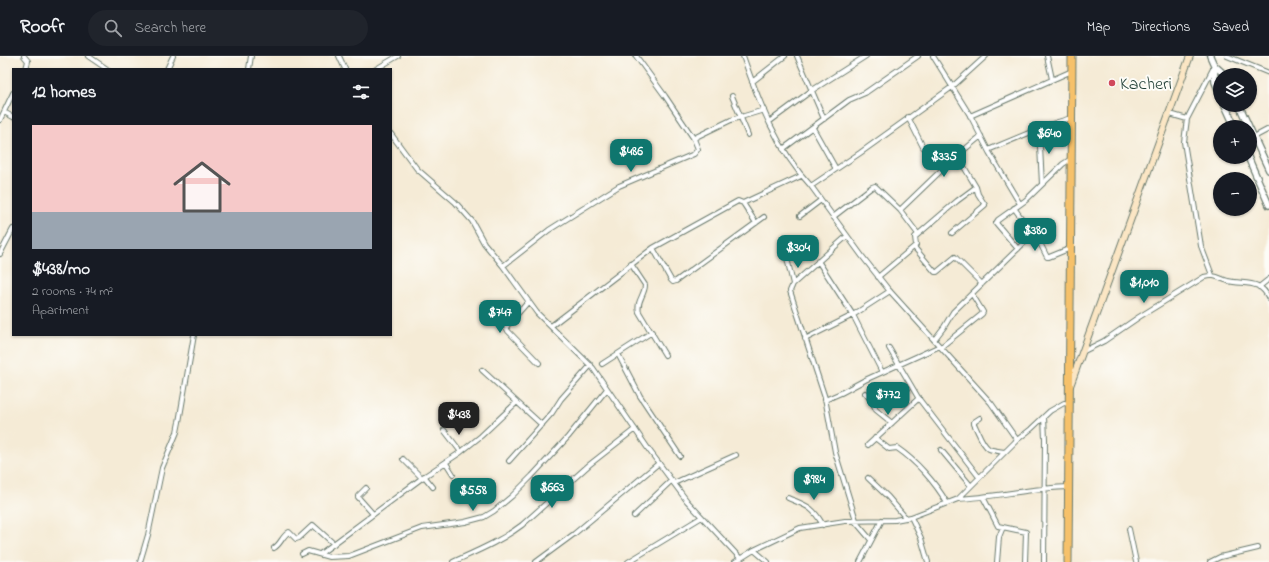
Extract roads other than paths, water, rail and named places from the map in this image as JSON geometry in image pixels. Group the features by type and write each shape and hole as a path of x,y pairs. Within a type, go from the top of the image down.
{"main road":[{"path":"1070,387 1190,56"},
{"path":"1068,562 1071,57"}],"street":[{"path":"24,56 28,61 26,68"},
{"path":"88,56 105,68"},
{"path":"167,68 173,56"},
{"path":"249,68 251,56"},
{"path":"339,56 345,68"},
{"path":"378,68 398,56"},
{"path":"503,266 549,230 619,186 694,154 698,149 694,139 636,56"},
{"path":"743,56 769,122 783,149 801,176 811,186 878,277 991,403 1017,440"},
{"path":"752,82 785,56"},
{"path":"797,56 824,119"},
{"path":"769,122 812,91 866,56"},
{"path":"783,149 849,100 865,93 918,56"},
{"path":"933,56 970,116 1020,204"},
{"path":"811,186 952,87 986,56"},
{"path":"1047,56 1052,79"},
{"path":"1210,56 1214,66 1216,68"},
{"path":"1227,56 1269,72"},
{"path":"1212,275 1201,246 1184,142 1187,119 1214,66"},
{"path":"970,116 1072,71"},
{"path":"0,119 12,95"},
{"path":"732,96 748,135"},
{"path":"694,139 731,120 764,110"},
{"path":"4,112 12,116"},
{"path":"1170,114 1187,119"},
{"path":"908,117 923,147"},
{"path":"988,150 1039,128 1071,118"},
{"path":"813,128 836,169"},
{"path":"1039,128 1042,184"},
{"path":"1257,135 1269,129"},
{"path":"392,135 417,169 465,212 476,226 484,243 503,266 528,302 590,365 673,482 702,517 740,558"},
{"path":"900,210 957,155 980,136"},
{"path":"1257,144 1269,170"},
{"path":"952,233 985,205 957,155"},
{"path":"1018,249 996,222 1020,204 1063,164 1071,159"},
{"path":"1251,164 1269,205"},
{"path":"743,203 801,176"},
{"path":"833,217 875,186 900,210 918,234"},
{"path":"878,277 914,247 916,244 915,238 918,234 956,201 976,187"},
{"path":"800,216 821,200"},
{"path":"551,326 654,248 738,201 743,203 756,223"},
{"path":"1014,208 1033,234 1047,257 1071,248"},
{"path":"654,248 673,282 764,217"},
{"path":"0,254 12,231"},
{"path":"934,340 953,312 1033,234"},
{"path":"847,236 793,284 790,291 825,400 835,452 855,520 871,540"},
{"path":"914,247 935,272 955,257 982,284"},
{"path":"787,258 793,284"},
{"path":"818,261 853,315 882,372"},
{"path":"631,264 645,285 638,308 639,312 665,355"},
{"path":"1084,351 1104,341 1139,316 1204,277 1212,275 1229,281 1252,283 1266,291 1269,299"},
{"path":"1259,287 1269,279"},
{"path":"805,340 853,315 890,291"},
{"path":"825,400 882,372 940,347 982,314 983,312 972,294"},
{"path":"528,302 506,327 508,331 539,363"},
{"path":"602,364 652,332"},
{"path":"140,562 148,535 162,468 177,432 194,336"},
{"path":"889,348 919,398 979,477"},
{"path":"618,354 640,396 680,456"},
{"path":"509,461 542,425 590,365"},
{"path":"482,370 542,425"},
{"path":"302,554 308,551 329,557 350,556 422,528 465,522 484,517 512,496 532,476 568,437 607,389"},
{"path":"865,392 872,401 876,410 892,423"},
{"path":"868,445 919,398"},
{"path":"320,554 423,477 461,452 481,436 517,402"},
{"path":"958,499 1017,440 1031,430 1050,411 1064,402 1070,404"},
{"path":"1044,417 1044,562"},
{"path":"980,418 974,422 974,424 987,447 992,450 1005,452"},
{"path":"453,562 492,544 522,525 593,461 635,429"},
{"path":"444,430 461,452"},
{"path":"875,438 889,449 898,448 916,463 947,503"},
{"path":"941,450 971,486"},
{"path":"634,516 673,482 736,455"},
{"path":"403,459 433,487"},
{"path":"446,463 453,474"},
{"path":"536,562 574,534 659,463"},
{"path":"868,478 908,517 921,538 928,562"},
{"path":"735,562 754,550 800,528 855,520 882,520 908,517 958,499 1044,488 1069,487"},
{"path":"366,488 358,497 373,514"},
{"path":"983,497 998,526 1026,532 1025,562"},
{"path":"788,498 815,511 823,524"},
{"path":"628,562 702,517"},
{"path":"860,562 882,520"},
{"path":"274,548 279,546 286,534 291,533 296,539 299,538 313,525 334,544"},
{"path":"997,562 999,538 1003,527"},
{"path":"1129,529 1136,562"},
{"path":"1212,562 1220,557 1258,548"},
{"path":"754,550 768,562"}],"place":[{"name":"Kacheri","path":"1112,83"}]}
